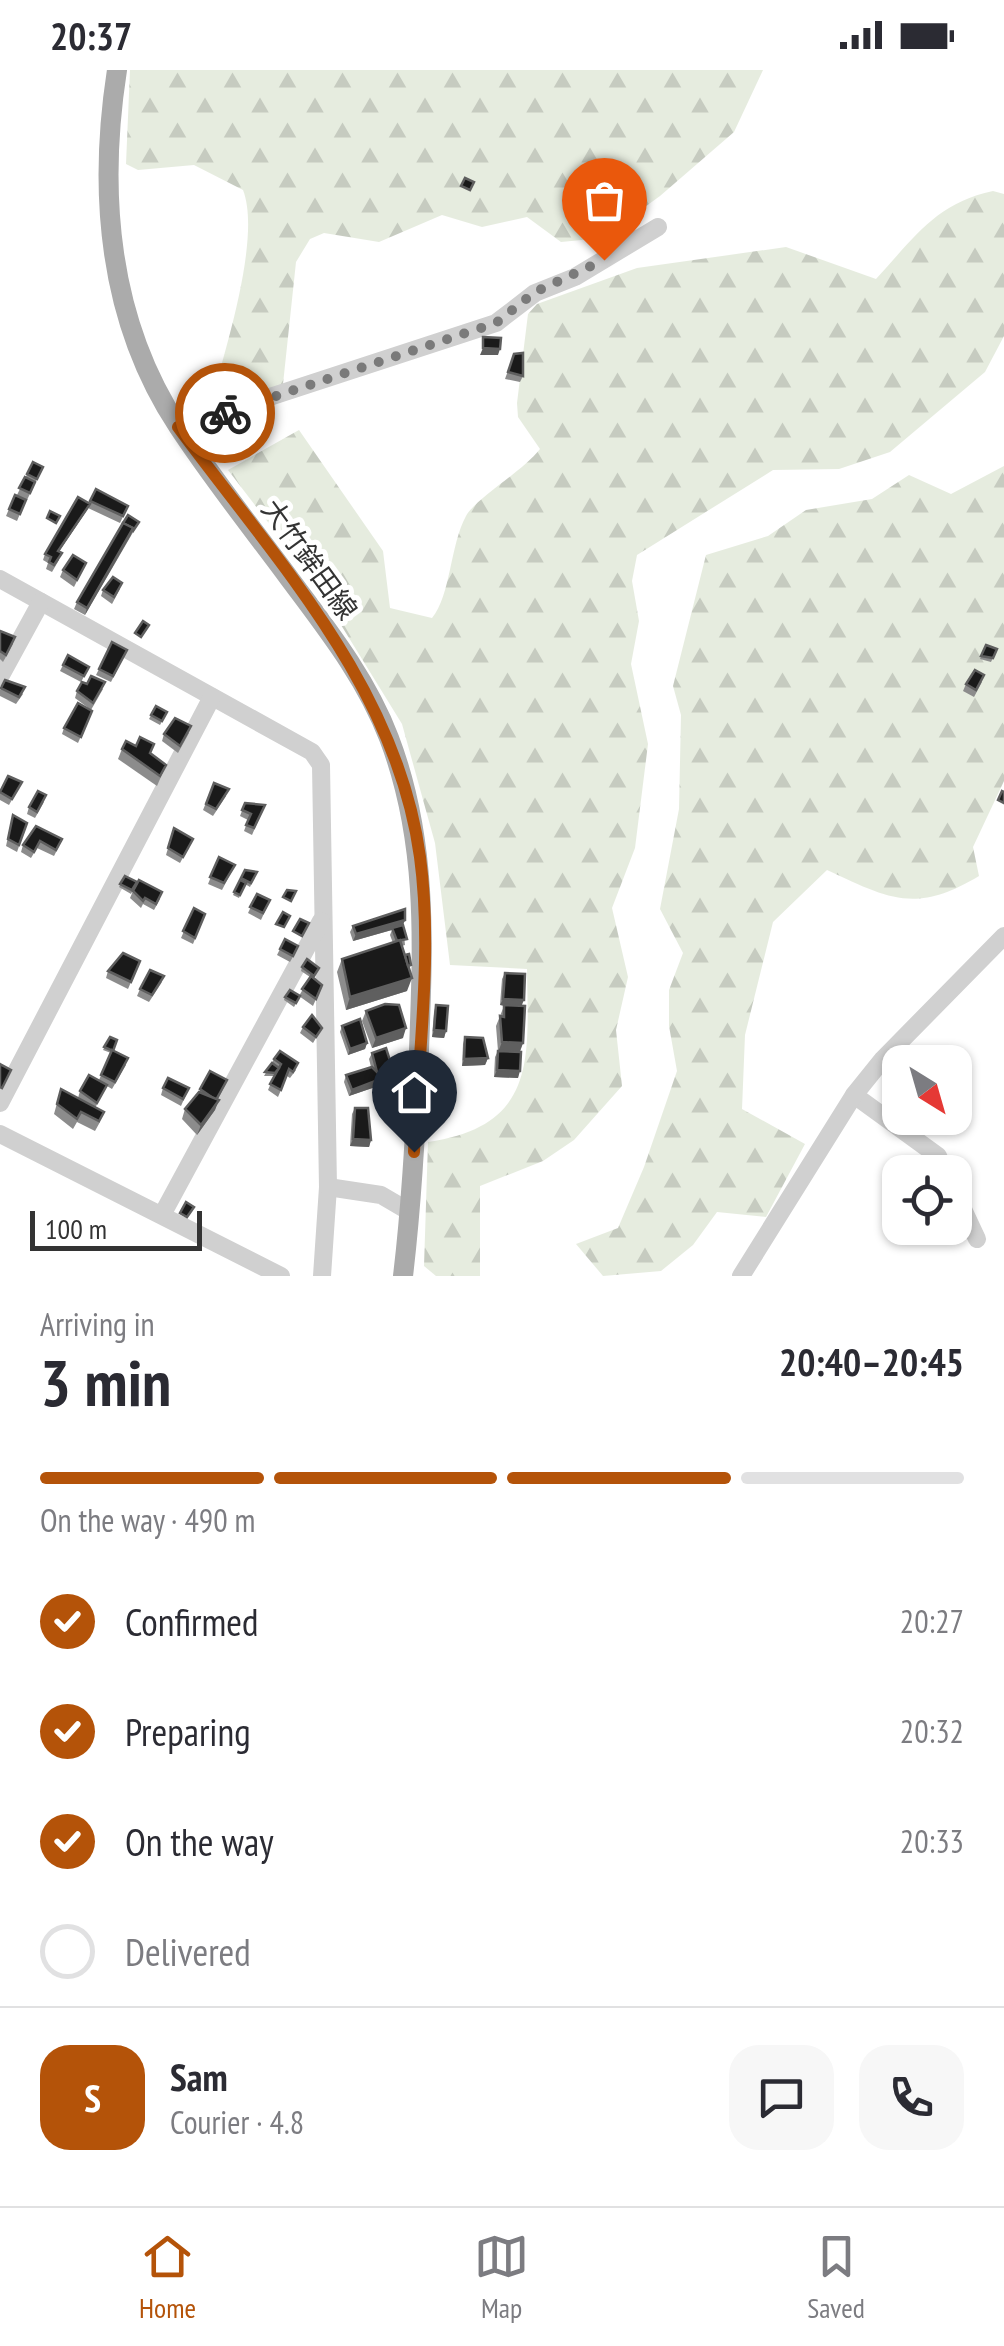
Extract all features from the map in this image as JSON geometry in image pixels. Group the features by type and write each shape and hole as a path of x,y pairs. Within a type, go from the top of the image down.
{"main road":[{"name":"大竹鉾田線","path":"117,70 106,190 116,272 135,339 178,427 351,662 388,737 402,779 420,860 423,900 405,1275"}],"street":[{"path":"178,427 496,323 535,292 575,277 658,227"},
{"path":"0,579 312,752 321,765 328,1187 322,1276"},
{"path":"0,678 41,602"},
{"path":"0,1103 212,697"},
{"path":"162,1215 322,920"},
{"path":"749,1275 829,1130 854,1095 883,1059 1004,936"},
{"path":"854,1095 937,1155"},
{"path":"0,1134 281,1276"},
{"path":"328,1187 381,1196 410,1212"},
{"path":"972,1227 978,1239"}],"green space":[{"path":"130,70 763,70 734,132 660,196 602,238 561,242 527,217 482,227 442,215 379,242 324,233 310,239 296,262 283,384 209,409 244,267 248,211 243,190 194,165 138,170 126,164"},
{"path":"993,191 1004,194 1004,336 985,372 890,452 839,469 773,470 637,555 632,581 639,621 631,664 648,744 635,848 612,908 628,977 616,1030 622,1086 574,1140 543,1161 480,1186 480,1276 436,1276 424,1266 428,1142 464,1134 490,1121 508,1103 525,1058 527,969 450,965 435,843 402,724 317,586 228,470 299,430 383,551 390,608 432,618 443,596 466,516 540,449 518,417 517,403 528,314 537,304 637,268 786,247 876,279 941,213"},
{"path":"1004,466 1004,781 973,847 979,876 937,895 903,898 868,889 827,870 773,922 745,1035 742,1109 805,1144 766,1217 717,1212 693,1245 661,1271 603,1276 576,1244 618,1228 677,1071 669,1026 669,990 683,953 660,909 679,809 681,715 673,686 706,555 768,536 806,510 872,499 909,475 951,494"}],"building":[{"path":"465,178 474,182 470,190 461,186"},
{"path":"483,337 501,338 500,349 483,348"},
{"path":"523,353 523,376 508,372 514,354"},
{"path":"33,462 43,467 37,479 27,474"},
{"path":"25,477 35,482 30,493 19,488"},
{"path":"96,489 128,506 123,516 90,501"},
{"path":"15,495 26,500 20,514 9,509"},
{"path":"78,497 90,504 58,551 62,553 54,565 45,554"},
{"path":"50,511 60,516 56,523 47,518"},
{"path":"128,515 139,522 133,531 123,523"},
{"path":"123,523 133,528 87,608 77,602"},
{"path":"73,555 86,563 77,580 63,570"},
{"path":"113,577 122,583 114,597 103,590"},
{"path":"143,621 149,625 141,637 135,633"},
{"path":"0,631 15,637 6,655 0,651"},
{"path":"112,642 127,650 113,676 99,669"},
{"path":"986,645 997,649 993,658 981,656"},
{"path":"68,655 89,667 84,676 63,665"},
{"path":"975,670 984,675 976,690 966,684"},
{"path":"91,676 105,682 93,703 77,691"},
{"path":"5,680 25,687 19,697 1,688"},
{"path":"78,703 92,711 81,737 64,728"},
{"path":"156,706 167,712 162,721 151,715"},
{"path":"175,718 191,726 180,746 164,734"},
{"path":"140,737 154,744 150,753 166,765 160,776 122,749 126,741 136,746"},
{"path":"8,776 22,782 12,799 0,792"},
{"path":"214,783 229,789 216,809 206,804"},
{"path":"38,791 46,795 37,812 29,807"},
{"path":"245,803 265,805 254,828 246,825 251,814 242,810"},
{"path":"13,815 27,823 19,845 8,839"},
{"path":"36,826 62,839 56,850 40,841 34,852 23,845"},
{"path":"174,828 193,839 183,857 168,848"},
{"path":"219,857 235,865 224,883 210,877"},
{"path":"245,870 257,872 251,883 241,878"},
{"path":"125,876 137,882 132,890 120,884"},
{"path":"139,880 162,892 156,904 145,898 143,901 133,891"},
{"path":"240,880 246,883 240,895 234,892"},
{"path":"287,890 296,891 291,901 283,897"},
{"path":"257,894 270,900 263,913 250,907"},
{"path":"194,908 205,914 195,938 183,931"},
{"path":"405,909 405,920 356,934 353,926"},
{"path":"283,912 290,916 284,927 276,924"},
{"path":"300,919 309,923 302,936 293,931"},
{"path":"403,925 407,939 397,941 392,928"},
{"path":"285,939 298,946 293,956 280,949"},
{"path":"400,940 412,978 350,997 342,959"},
{"path":"123,953 140,961 131,982 108,971"},
{"path":"307,959 319,968 314,976 302,967"},
{"path":"150,970 164,976 152,995 140,989"},
{"path":"505,973 525,974 524,1000 503,999"},
{"path":"311,976 322,985 316,999 302,989"},
{"path":"290,990 300,996 296,1003 285,997"},
{"path":"385,1004 399,1005 406,1028 376,1038 366,1011"},
{"path":"436,1005 448,1006 446,1031 434,1030"},
{"path":"504,1005 525,1006 523,1043 502,1042 500,1016 504,1017"},
{"path":"312,1015 322,1028 316,1037 303,1027"},
{"path":"360,1019 367,1043 350,1049 342,1026"},
{"path":"110,1037 117,1040 113,1051 104,1047"},
{"path":"465,1037 483,1038 488,1058 464,1059"},
{"path":"386,1048 392,1067 384,1069 386,1077 352,1090 346,1075 372,1067 377,1072 372,1053"},
{"path":"112,1050 128,1058 115,1082 101,1075"},
{"path":"280,1051 298,1063 293,1072 289,1069 281,1090 270,1084 281,1064 274,1059"},
{"path":"498,1051 521,1052 520,1071 497,1070"},
{"path":"272,1063 279,1068 275,1073 265,1072"},
{"path":"0,1064 11,1070 2,1088 0,1087"},
{"path":"210,1071 227,1080 216,1100 200,1089"},
{"path":"89,1075 107,1085 97,1103 80,1091"},
{"path":"168,1078 189,1088 183,1099 163,1088"},
{"path":"61,1089 104,1112 99,1121 81,1112 77,1119 57,1104"},
{"path":"199,1092 219,1100 201,1125 185,1109"},
{"path":"355,1108 368,1108 371,1140 353,1139"},
{"path":"186,1202 194,1207 187,1217 180,1213"}],"way so far":[{"path":"225,413 496,323 535,292 575,277 604,260"}],"route":[{"path":"225,413 178,427 351,662 388,737 415,828 423,900 414,1152"}]}
